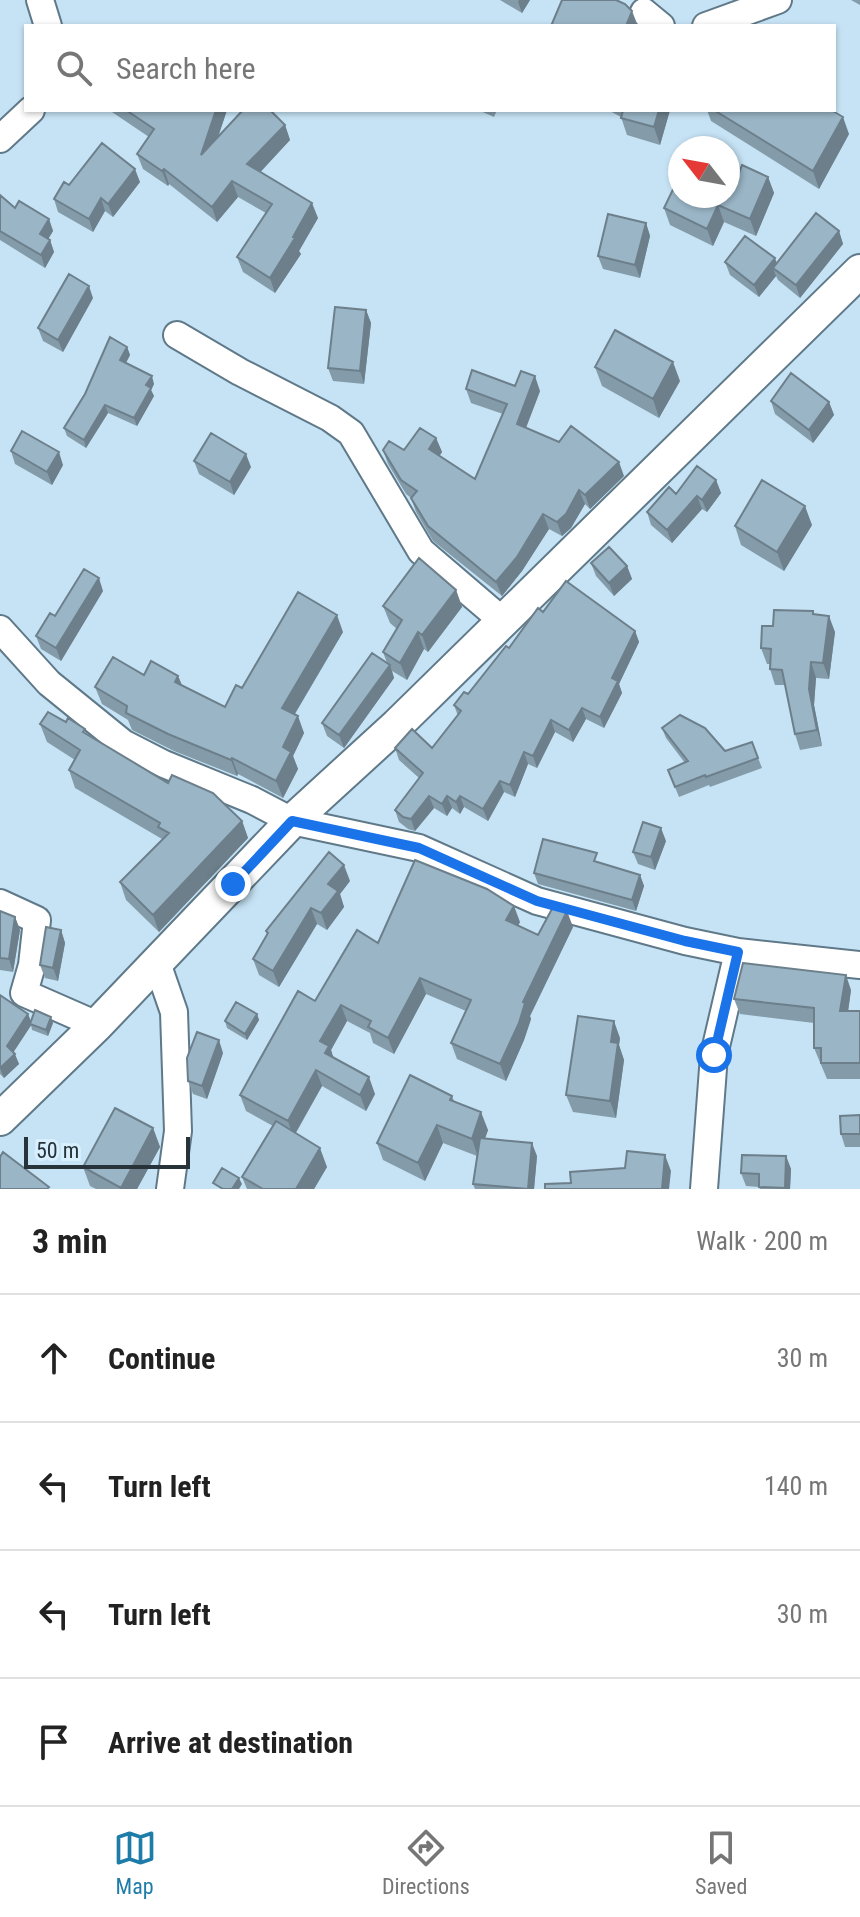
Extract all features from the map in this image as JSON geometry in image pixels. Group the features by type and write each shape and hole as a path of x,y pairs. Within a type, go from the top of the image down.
{"main road":[{"path":"0,1119 97,1025 292,821 503,621 860,271"}],"street":[{"path":"40,0 47,24"},
{"path":"712,24 778,0"},
{"path":"0,139 29,112"},
{"path":"177,335 240,372 330,418 351,433 421,551 503,621"},
{"path":"0,629 49,683 123,743 292,821 419,848 537,901 685,941 738,952 860,965"},
{"path":"0,903 37,920 32,965 24,993 97,1025"},
{"path":"704,1189 714,1055 738,952"},
{"path":"157,963 174,1012 178,1131 170,1189"}],"building":[{"path":"562,0 616,0 632,11 627,24 552,24"},
{"path":"129,112 215,112 201,155 241,112 272,112 285,125 247,164 312,203 270,278 237,257 272,204 232,181 212,207 164,169 162,171 137,154 154,129"},
{"path":"622,112 658,112 654,127 621,118"},
{"path":"717,112 834,112 843,117 813,171"},
{"path":"102,143 135,169 108,204 101,198 89,219 54,199 64,182 69,185"},
{"path":"742,165 768,177 750,219 725,208 740,208"},
{"path":"0,195 15,208 19,201 49,219 40,234 50,240 41,255 0,231"},
{"path":"668,200 668,208 717,208 707,229 664,208"},
{"path":"816,213 839,231 796,285 773,268"},
{"path":"608,214 646,223 635,265 598,256"},
{"path":"745,236 775,258 754,285 725,262"},
{"path":"69,274 89,286 58,340 38,328"},
{"path":"335,307 366,310 360,371 328,368"},
{"path":"615,330 673,362 653,399 595,367"},
{"path":"110,337 127,347 120,360 152,376 146,385 151,388 134,418 105,405 84,440 64,428 85,394"},
{"path":"472,370 515,386 521,371 535,376 517,424 559,442 571,426 619,462 585,495 579,490 566,514 557,522 543,514 517,557 496,582 428,526 411,498 417,491 401,480 383,450 389,441 404,450 420,428 436,438 429,449 475,479 507,404 466,389"},
{"path":"791,373 829,402 809,430 771,401"},
{"path":"22,431 59,452 47,472 11,451"},
{"path":"211,433 246,454 230,482 194,461"},
{"path":"697,466 716,480 702,500 697,496 667,530 647,512 669,487 676,494"},
{"path":"762,480 805,506 777,552 735,526"},
{"path":"609,547 627,566 609,583 591,563"},
{"path":"419,558 456,590 422,635 418,632 400,663 383,652 402,620 383,606"},
{"path":"84,569 99,578 56,648 36,636 50,613 55,616"},
{"path":"566,581 635,631 612,678 618,681 600,717 582,708 569,730 551,720 533,756 524,752 510,785 500,781 483,809 460,796 456,802 447,796 442,804 429,796 411,819 403,817 395,810 423,773 395,748 412,729 432,748 461,711 454,705 464,692 468,694 506,646 509,648 538,608 543,612"},
{"path":"298,592 337,615 282,708 298,716 283,747 291,752 276,781 232,758 168,734 126,713 127,706 95,687 113,657 144,675 151,661 178,676 175,682 225,707 236,685 242,688"},
{"path":"774,610 813,611 813,614 829,616 823,663 811,662 809,689 817,730 795,734 782,670 770,669 771,649 761,648 762,626 773,626"},
{"path":"372,653 390,665 339,735 322,723"},
{"path":"48,712 66,722 68,718 85,729 83,732 168,783 172,775 213,793 242,821 153,915 120,882 169,833 158,827 160,823 69,770 80,750 40,724"},
{"path":"680,715 705,728 725,751 752,742 758,758 675,787 668,770 688,761 662,728"},
{"path":"643,822 661,828 651,857 633,852"},
{"path":"543,839 597,853 594,861 640,875 632,900 534,873"},
{"path":"329,852 344,865 328,884 338,891 321,913 311,908 273,971 253,959 268,933 266,931"},
{"path":"415,860 487,889 514,906 506,920 538,935 553,907 567,911 523,1002 519,1023 500,1064 451,1043 471,1000 420,978 388,1038 368,1027 371,1021 341,1005 320,1041 329,1046 325,1053 369,1077 360,1095 316,1070 288,1121 240,1095 298,991 315,1001 357,930 378,943"},
{"path":"0,911 15,917 9,959 0,958"},
{"path":"46,927 61,930 53,968 40,965"},
{"path":"743,963 846,975 840,1011 860,1011 860,1063 821,1063 821,1048 814,1048 814,1008 734,999"},
{"path":"0,995 28,1014 7,1046 15,1054 0,1068"},
{"path":"236,1002 257,1014 245,1034 225,1021"},
{"path":"35,1010 51,1017 46,1030 30,1024"},
{"path":"578,1016 614,1021 611,1042 618,1043 610,1101 566,1095"},
{"path":"197,1032 219,1040 202,1086 188,1081 187,1058"},
{"path":"410,1075 452,1096 450,1100 481,1112 472,1139 437,1125 418,1163 377,1143"},
{"path":"115,1108 153,1128 121,1188 83,1167"},
{"path":"860,1115 860,1134 841,1134 840,1116"},
{"path":"276,1121 320,1148 296,1189 263,1189 242,1177"},
{"path":"480,1138 532,1143 528,1189 473,1184"},
{"path":"627,1151 665,1155 662,1189 545,1189 545,1184 571,1183 570,1172 625,1168"},
{"path":"3,1152 49,1187 0,1189 0,1157"},
{"path":"742,1155 786,1156 785,1188 759,1187 759,1174 741,1173"},
{"path":"222,1168 239,1178 232,1189 223,1189 213,1183"}],"route":[{"path":"233,884 292,821 419,848 537,901 738,952 714,1055"}]}
